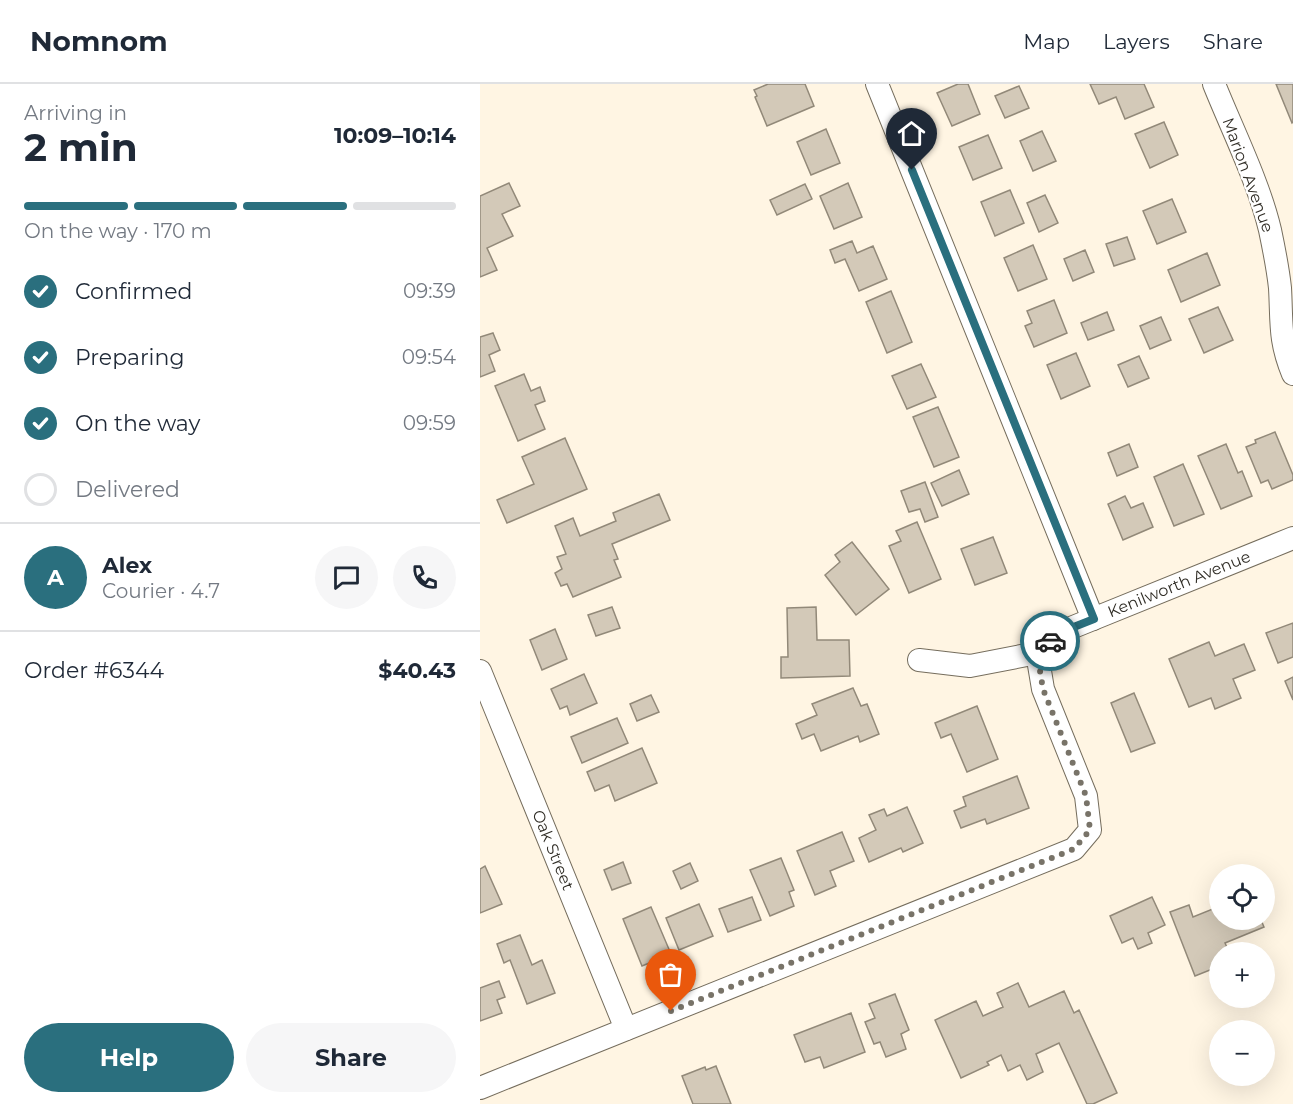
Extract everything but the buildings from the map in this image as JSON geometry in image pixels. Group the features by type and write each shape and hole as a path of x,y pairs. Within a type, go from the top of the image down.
{"street":[{"path":"877,84 1094,619"},
{"name":"Marion Avenue","path":"1214,84 1270,229 1280,290 1280,327 1283,345 1293,374"},
{"name":"Kenilworth Avenue","path":"1037,653 1056,634 1293,538"},
{"path":"480,1088 1074,849 1090,830 1086,796 1043,689 1037,653 970,666 919,660"},
{"name":"Oak Street","path":"480,671 626,1029"}],"way so far":[{"path":"671,1011 1074,849 1090,830 1086,796 1043,689 1037,653 1050,641"}],"route":[{"path":"912,170 1094,619 1056,634 1050,641"}]}
